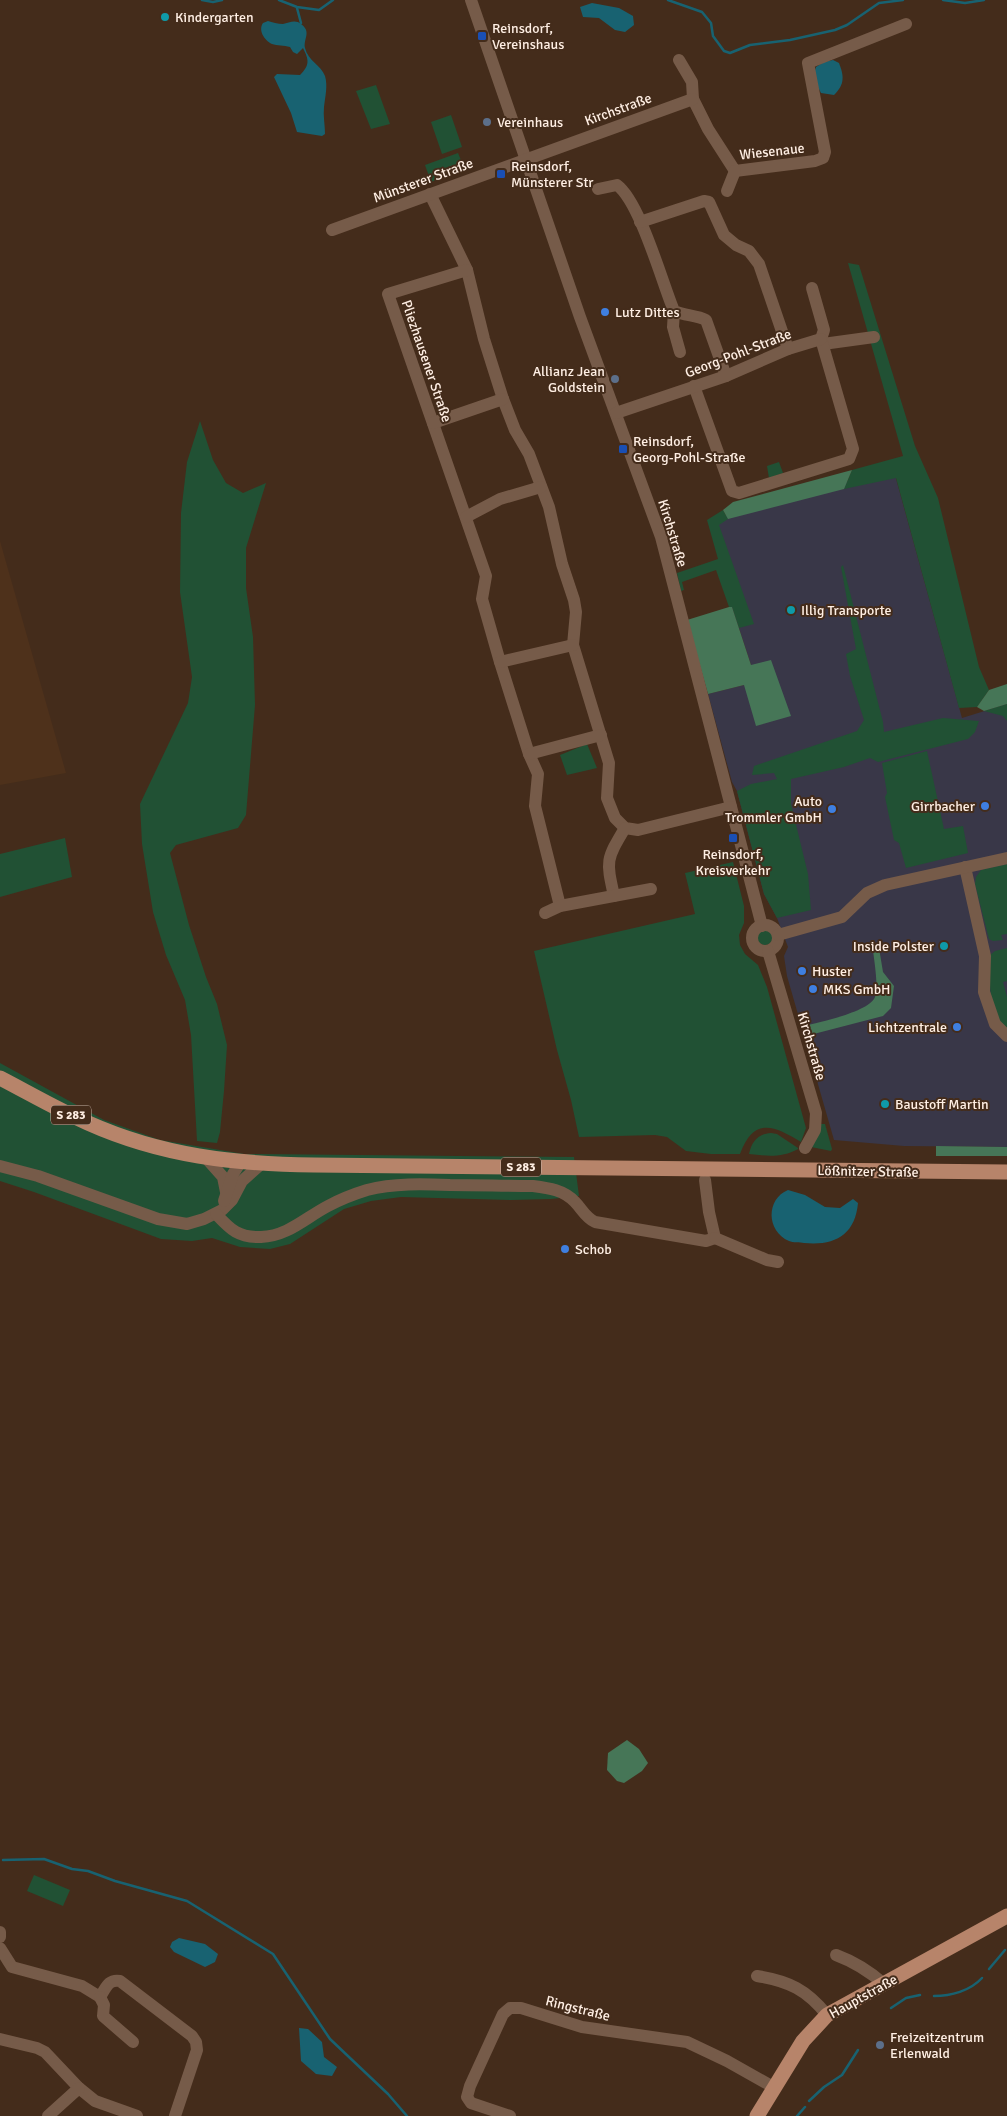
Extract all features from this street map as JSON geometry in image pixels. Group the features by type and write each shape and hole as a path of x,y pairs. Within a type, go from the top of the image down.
{"main road":[{"name":"S 283","path":"0,1078 54,1107 110,1132 145,1144 207,1159 261,1164"},
{"name":"Lößnitzer Straße","path":"261,1164 1007,1172"},
{"name":"Hauptstraße","path":"757,2116 803,2040 828,2015 1007,1916"}],"street":[{"name":"Kirchstraße","path":"471,0 525,158 661,537 762,926"},
{"name":"Wiesenaue","path":"679,60 692,82 693,99 708,129 735,171 815,161 823,158 825,152 808,63 906,24"},
{"name":"Kirchstraße","path":"525,158 693,99"},
{"name":"Münsterer Straße","path":"332,230 525,158"},
{"path":"727,191 735,171"},
{"path":"598,189 617,185 624,190 640,222 674,311 673,327 680,352"},
{"path":"430,194 467,270 484,339 503,399 515,430 529,454 549,507 562,564 574,600 576,612 573,645 609,763 607,798 615,818 625,828 638,830 731,806"},
{"path":"640,222 704,200 709,202 724,235 736,245 750,251 759,264 788,349"},
{"name":"Pliezhausener Straße","path":"467,270 388,294 486,576 482,599 529,754 538,774 535,806 560,906"},
{"path":"694,386 732,491 739,493 850,459 854,449 822,341 824,330 812,288"},
{"path":"674,311 686,316 698,316 706,320 726,376"},
{"name":"Georg-Pohl-Straße","path":"616,413 726,376 788,349 822,341 874,337"},
{"path":"433,423 503,399"},
{"path":"466,517 500,499 541,487"},
{"path":"500,662 573,645"},
{"path":"529,754 601,735"},
{"path":"614,896 608,866 611,852 625,828"},
{"path":"778,935 842,916 875,888 1007,858"},
{"path":"965,867 985,956 984,992 995,1024 1007,1036"},
{"path":"545,913 560,906 651,889"},
{"path":"762,926 773,928 778,935 776,945 768,951 757,949 752,942 754,931 762,926"},
{"name":"Kirchstraße","path":"768,951 816,1114 815,1130 805,1148"},
{"path":"207,1159 223,1177 226,1196"},
{"path":"240,1163 243,1171 242,1181"},
{"path":"216,1214 226,1196 233,1174 240,1163"},
{"path":"0,1166 38,1176 171,1222 187,1224 222,1210 232,1200 242,1181 261,1164"},
{"path":"706,1180 709,1212 715,1238"},
{"path":"216,1214 234,1231 245,1237 262,1237 278,1235 290,1230 342,1199 383,1187 428,1184 534,1186 568,1195 588,1219 595,1222 706,1241 715,1238 767,1260 778,1262"},
{"path":"0,1932 0,1938"},
{"path":"0,1948 12,1967 82,1986 100,1996 104,2005 103,2016 134,2042"},
{"path":"836,1955 871,1972 884,1984"},
{"path":"757,1976 772,1978 801,1988 828,2015"},
{"path":"100,1996 109,1982 114,1980 120,1981 192,2036 196,2042 196,2050 175,2116"},
{"name":"Ringstraße","path":"510,2116 471,2103 468,2097 470,2086 503,2014 510,2008 521,2008 582,2027 687,2042 727,2060 775,2088"},
{"path":"0,2039 37,2048 45,2052 79,2088 95,2101 136,2116"},
{"path":"48,2116 79,2088"}],"shaded area":[{"path":"895,475 962,718 1007,704 1007,1147 904,1146 834,1140 787,976 784,956 788,947 777,918 764,894 737,791 732,782 708,694 744,685 751,665 719,567 726,566 711,520 817,489 867,477"},
{"path":"0,541 66,773 0,785"}],"green space":[{"path":"376,85 390,124 371,129 356,91"},
{"path":"451,115 462,147 442,154 431,122"},
{"path":"458,153 465,170 431,182 425,165"},
{"path":"848,263 859,265 915,446 938,498 979,667 989,690 977,707 959,708 896,478 844,489 852,470 903,456"},
{"path":"200,421 213,460 226,483 243,493 266,483 246,548 246,588 253,637 255,705 246,815 238,828 176,845 170,853 189,925 217,1004 227,1045 220,1132 217,1143 197,1141 191,1035 185,1000 166,955 153,912 142,844 140,804 188,703 192,677 180,592 181,513 187,462"},
{"path":"779,462 783,473 769,478 767,466"},
{"path":"852,470 844,489 728,519 723,510 733,502"},
{"path":"723,510 728,519 719,525 754,624 739,628 732,607 729,607 716,570 682,582 684,590 681,591 677,573 718,559 707,520"},
{"path":"843,565 884,732 943,718 979,721 975,732 968,739 878,762 870,758 844,767 791,779 791,804 808,874 811,910 777,918 764,894 737,791 751,784 777,779 774,773 752,775 754,766 857,731 864,720 850,676 846,654 856,649 841,567"},
{"path":"732,607 751,665 771,660 791,716 756,726 744,685 708,694 687,620"},
{"path":"1007,684 1007,704 984,711 977,707 989,690"},
{"path":"1007,704 1007,721 1003,716 984,711"},
{"path":"587,744 597,768 567,775 560,755"},
{"path":"927,751 944,829 963,826 968,853 906,868 899,843 894,840 885,797 887,793 882,763"},
{"path":"65,838 72,877 0,897 0,854"},
{"path":"733,862 744,906 744,923 739,935 740,945 745,954 758,965 767,987 806,1128 801,1142 782,1132 765,1128 758,1129 752,1134 745,1142 740,1154 711,1154 686,1151 667,1137 655,1135 579,1137 534,951 695,914 685,873"},
{"path":"1007,864 1007,934 1001,935 1003,940 993,941 989,939 975,884 976,877 981,870"},
{"path":"765,929 773,937 765,945 757,937"},
{"path":"879,948 883,972 894,986 891,1008 883,1016 806,1036 804,1026 843,1016 871,1002 875,997 877,987 873,950"},
{"path":"1007,948 1007,981 1003,982 1007,997 1007,1030 996,1014 993,1005 990,955 995,951"},
{"path":"0,1063 104,1120 160,1140 244,1154 252,1171 246,1154 574,1157 579,1196 511,1200 401,1197 371,1201 344,1209 290,1244 270,1249 240,1247 212,1238 192,1241 161,1239 0,1181"},
{"path":"821,1124 825,1124 831,1151 811,1147"},
{"path":"771,1133 777,1134 798,1149 780,1155 749,1154 756,1139"},
{"path":"936,1146 1007,1147 1007,1156 936,1156"},
{"path":"627,1740 639,1749 648,1763 642,1771 624,1783 617,1781 607,1770 608,1753"},
{"path":"34,1875 70,1890 63,1906 27,1891"}],"water":[{"path":"592,3 619,8 633,16 634,25 625,32 615,30 599,18 583,17 580,7"},
{"path":"268,21 283,24 296,22 301,24 306,30 305,48 312,60 323,72 326,80 325,134 322,136 297,132 291,113 274,77 277,74 300,75 308,62 303,48 297,54 290,47 274,45 267,40 261,29 263,23"},
{"path":"833,60 839,63 843,76 842,83 834,95 821,93 813,77 816,67 824,62"},
{"path":"788,1190 805,1195 825,1207 840,1208 853,1199 858,1203 853,1223 848,1231 841,1236 825,1243 789,1241 776,1230 772,1215 776,1200"},
{"path":"179,1938 205,1944 218,1954 215,1962 205,1967 174,1952 170,1947 172,1942"},
{"path":"299,2028 308,2029 322,2042 324,2057 337,2067 332,2076 316,2074 301,2061"}],"waterway":[{"path":"202,0 213,2 222,0"},
{"path":"279,0 297,7 319,10 333,0"},
{"path":"668,0 702,12 711,23 713,36 724,51 730,53 750,45 790,40 835,30 847,25 879,3 903,0"},
{"path":"943,0 965,3 984,0"},
{"path":"297,8 301,23"},
{"path":"3,1860 44,1859 72,1869 88,1871 115,1881 187,1901 273,1954 330,2039 388,2094 407,2116"},
{"path":"989,1969 1005,1950"},
{"path":"934,1996 960,1992 977,1983 982,1978"},
{"path":"891,2008 906,1998 920,1995"},
{"path":"809,2101 824,2087 842,2075 858,2050"},
{"path":"797,2116 805,2107"}],"place":[{"name":"Kindergarten","path":"165,17"},
{"name":"Reinsdorf, Vereinshaus","path":"482,36"},
{"name":"Vereinhaus","path":"487,122"},
{"name":"Reinsdorf, Münsterer Str","path":"501,174"},
{"name":"Lutz Dittes","path":"605,312"},
{"name":"Allianz Jean Goldstein","path":"615,379"},
{"name":"Reinsdorf, Georg-Pohl-Straße","path":"623,449"},
{"name":"Illig Transporte","path":"791,610"},
{"name":"Girrbacher","path":"985,806"},
{"name":"Auto Trommler GmbH","path":"832,809"},
{"name":"Reinsdorf, Kreisverkehr","path":"733,838"},
{"name":"Inside Polster","path":"944,946"},
{"name":"Huster","path":"802,971"},
{"name":"MKS GmbH","path":"813,989"},
{"name":"Lichtzentrale","path":"957,1027"},
{"name":"Baustoff Martin","path":"885,1104"},
{"name":"Schob","path":"565,1249"},
{"name":"Freizeitzentrum Erlenwald","path":"880,2045"}]}
